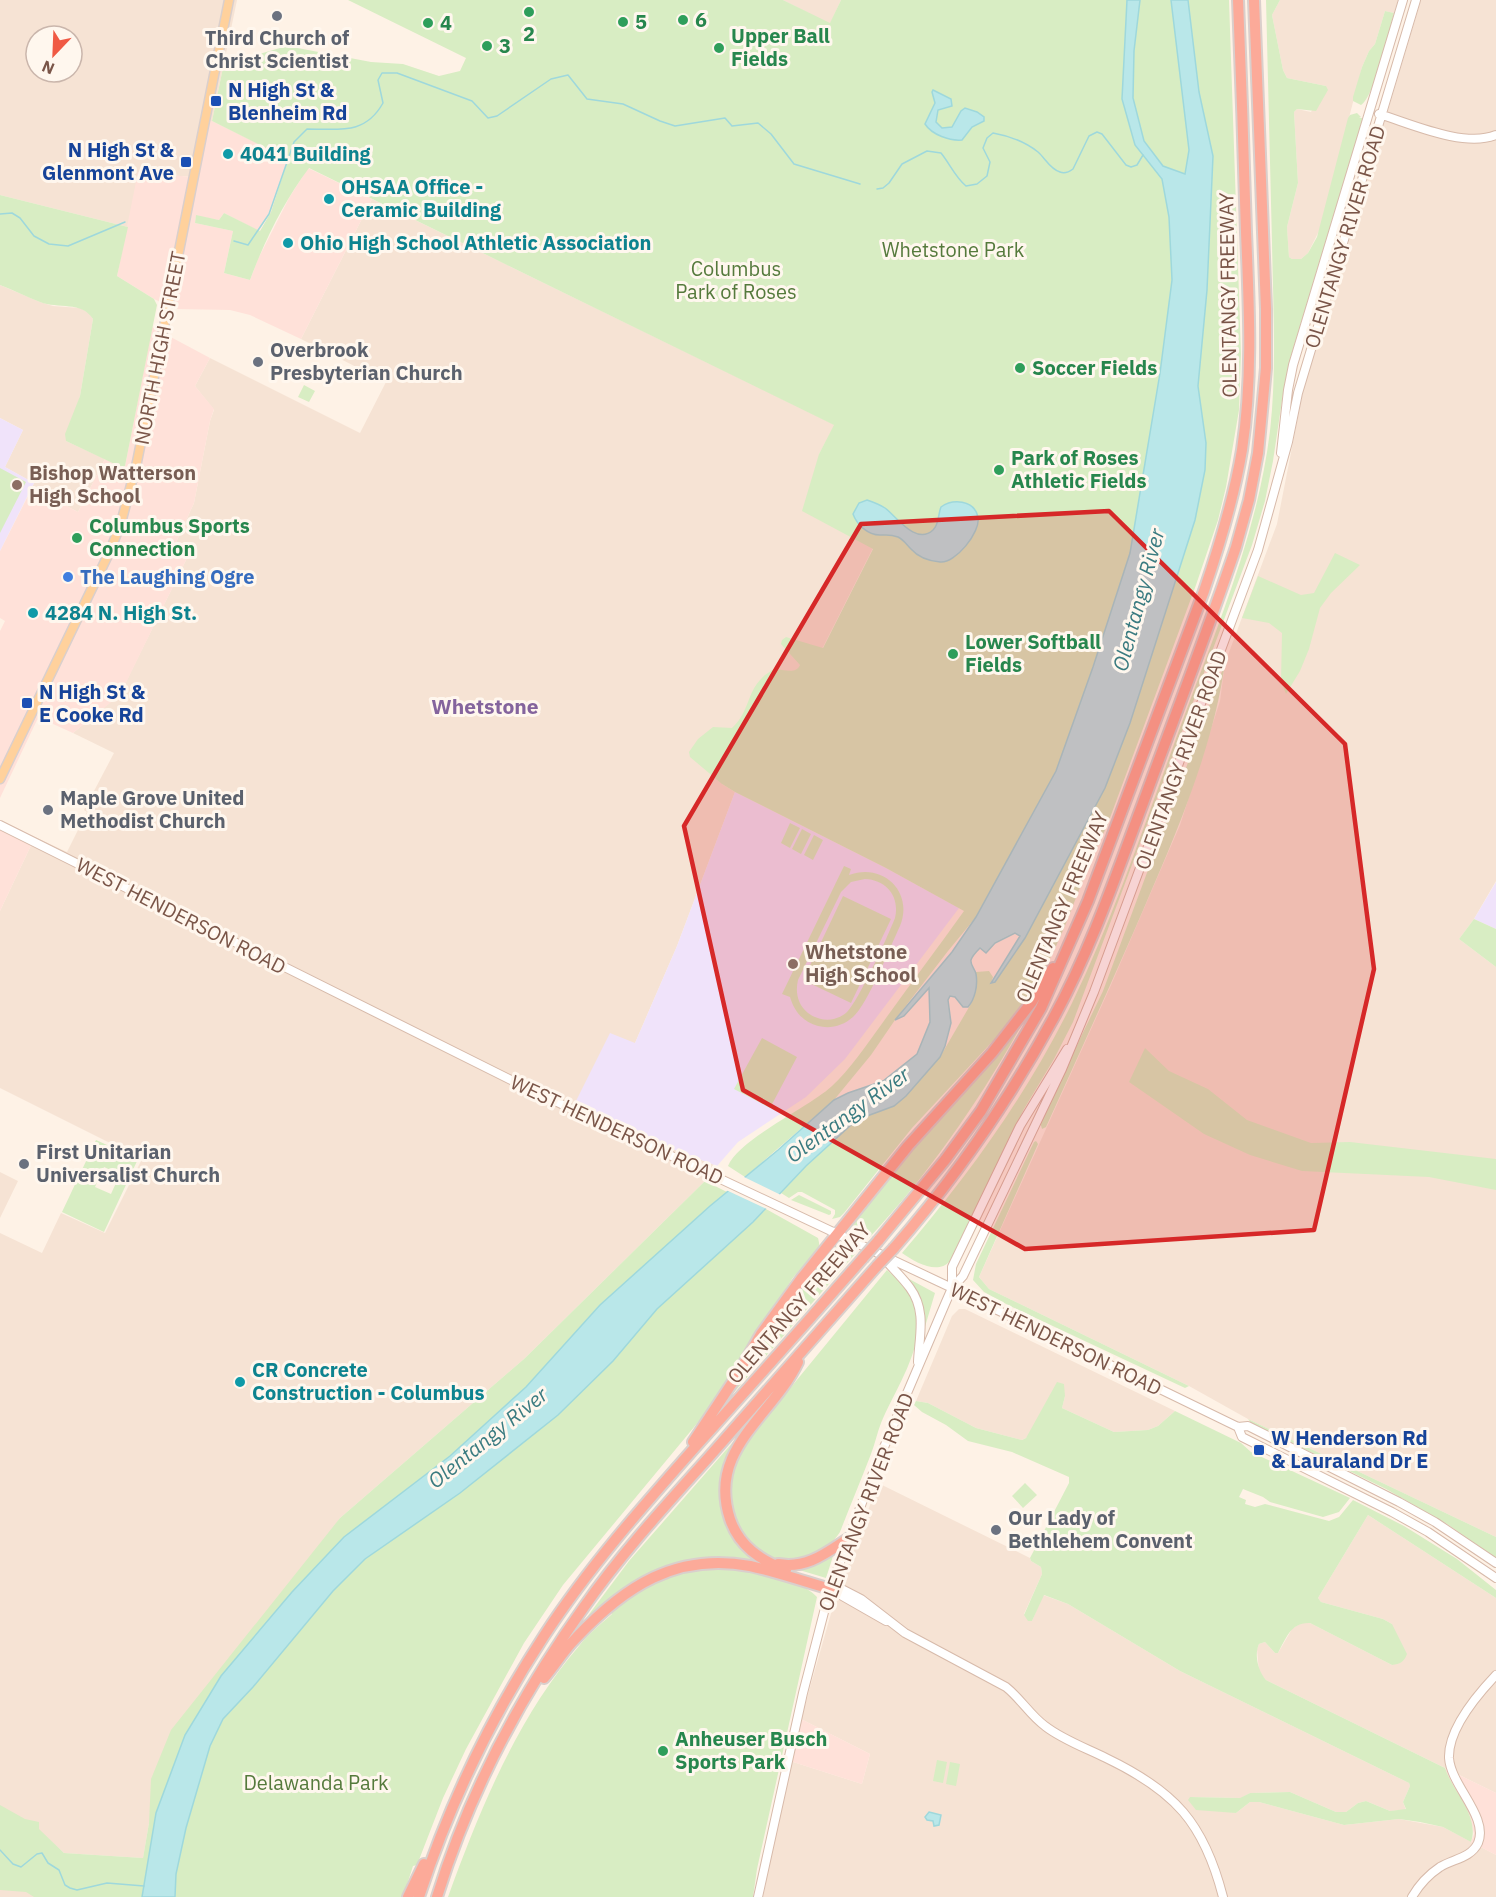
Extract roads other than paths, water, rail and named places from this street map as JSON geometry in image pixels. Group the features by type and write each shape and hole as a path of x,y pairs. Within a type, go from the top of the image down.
{"highway":[{"name":"OLENTANGY FREEWAY","path":"419,1897 448,1818 479,1749 544,1635 612,1543 675,1469 879,1241 945,1160 997,1086 1041,1008 1088,901 1204,591 1230,508 1242,451 1250,367 1238,0"},
{"name":"OLENTANGY FREEWAY","path":"437,1897 463,1823 478,1790 522,1703 558,1644 625,1553 894,1248 958,1170 994,1119 1055,1015 1103,907 1220,596 1249,500 1258,453 1266,368 1266,309 1254,0"},
{"path":"675,1469 738,1374 761,1334 836,1234 908,1146 992,1053 1031,1003 1088,901"},
{"path":"807,1346 788,1381 741,1440 733,1455 728,1471 726,1499 731,1522 744,1544 758,1556 831,1587"},
{"path":"758,1556 782,1564 803,1564 820,1557 849,1538"},
{"path":"522,1703 595,1618 631,1588 666,1572 686,1566 724,1563 749,1566 831,1587"},
{"path":"408,1897 448,1818"}],"main road":[{"name":"NORTH HIGH STREET","path":"0,779 121,523 138,459 230,0"},
{"name":"OLENTANGY RIVER ROAD","path":"1279,475 1285,413 1293,365 1403,0"},
{"name":"OLENTANGY RIVER ROAD","path":"758,1897 798,1711 831,1587 917,1369 952,1288 963,1276 1062,1069 1094,992 1222,649 1266,528 1298,393 1416,0"},
{"path":"1370,111 1456,138 1480,140 1496,135"},
{"name":"WEST HENDERSON ROAD","path":"0,825 523,1086 952,1288 1238,1427 1248,1426 1370,1486 1435,1522 1496,1563"},
{"name":"OLENTANGY RIVER ROAD","path":"952,1288 952,1267 1020,1126 1072,1041"},
{"path":"881,1255 910,1288 919,1307 921,1327 917,1369"},
{"name":"WEST HENDERSON ROAD","path":"1238,1427 1242,1437 1392,1512 1428,1532 1496,1578"},
{"path":"831,1587 861,1599 905,1633 1006,1688 1020,1698 1045,1727 1142,1777 1164,1792 1195,1826 1218,1877 1223,1897"},
{"path":"1412,1897 1427,1877 1443,1865 1466,1856 1478,1843 1480,1829 1478,1820 1453,1776 1449,1754 1468,1709 1496,1675"}],"water":[{"name":"Olentangy River","path":"1127,0 1140,0 1134,51 1133,98 1144,141 1163,166 1185,174 1189,150 1171,0 1188,0 1199,92 1213,156 1207,290 1198,386 1206,443 1205,470 1195,520 1130,723 1105,788 1025,938 995,982 991,983 1020,936 1015,933 995,943 986,953 980,948 972,957 971,962 977,983 972,1000 968,1007 963,1007 955,997 950,996 948,1000 951,1023 945,1046 940,1057 906,1096 894,1106 859,1119 851,1125 806,1166 753,1222 657,1309 613,1361 558,1415 460,1493 365,1559 333,1591 253,1687 223,1719 210,1746 186,1828 176,1874 175,1897 142,1897 156,1813 185,1735 221,1676 292,1592 344,1537 450,1456 526,1387 600,1305 710,1206 834,1100 883,1081 917,1054 930,1022 929,988 904,1016 895,1020 952,952 976,917 1056,771 1130,553 1160,373 1172,280 1169,217 1162,179 1135,145 1122,99"},
{"path":"933,90 951,99 952,106 938,110 936,122 942,128 952,127 965,108 977,112 984,117 984,121 972,127 962,140 937,134 925,124 935,103"},
{"path":"867,500 885,508 907,528 920,534 927,534 935,528 941,507 956,502 972,507 976,511 978,523 966,546 953,558 940,562 932,561 914,552 898,537 871,533 860,525 853,514 859,503"},
{"path":"929,1812 941,1815 939,1825 934,1826 933,1821 927,1820 925,1817"}],"waterway":[{"path":"234,241 248,245 269,214 294,142 307,129 351,128 368,121 376,113 383,103 378,80 382,73 397,73 472,101 488,118 497,116 551,79 568,75 587,99 623,104 675,126 725,118 732,126 758,123 771,134 794,164 860,184"},
{"path":"877,189 889,183 902,164 927,151 941,153 966,186 977,184 987,176 990,162 983,148 987,138 993,133 1011,137 1027,145 1038,152 1056,171 1062,173 1073,169 1089,136 1097,132 1102,134 1126,165 1131,167 1137,165 1143,155"},
{"path":"0,214 12,213 20,218 34,236 49,244 68,246 125,222"},
{"path":"0,1850 13,1864 21,1867 37,1854 42,1853 48,1863 59,1870 65,1885 77,1890 107,1883 144,1886"}],"place":[{"name":"2","path":"529,12"},
{"name":"Third Church of Christ Scientist","path":"277,16"},
{"name":"6","path":"683,20"},
{"name":"5","path":"623,22"},
{"name":"4","path":"428,23"},
{"name":"3","path":"487,46"},
{"name":"Upper Ball Fields","path":"719,48"},
{"name":"N High St & Blenheim Rd","path":"216,101"},
{"name":"4041 Building","path":"228,154"},
{"name":"N High St & Glenmont Ave","path":"186,162"},
{"name":"OHSAA Office - Ceramic Building","path":"329,199"},
{"name":"Ohio High School Athletic Association","path":"288,243"},
{"name":"Overbrook Presbyterian Church","path":"258,362"},
{"name":"Soccer Fields","path":"1020,368"},
{"name":"Park of Roses Athletic Fields","path":"999,470"},
{"name":"Bishop Watterson High School","path":"17,485"},
{"name":"Columbus Sports Connection","path":"77,538"},
{"name":"The Laughing Ogre","path":"68,577"},
{"name":"4284 N. High St.","path":"33,613"},
{"name":"Lower Softball Fields","path":"953,654"},
{"name":"N High St & E Cooke Rd","path":"27,703"},
{"name":"Maple Grove United Methodist Church","path":"48,810"},
{"name":"Whetstone High School","path":"793,964"},
{"name":"First Unitarian Universalist Church","path":"24,1164"},
{"name":"CR Concrete Construction - Columbus","path":"240,1382"},
{"name":"W Henderson Rd & Lauraland Dr E","path":"1259,1450"},
{"name":"Our Lady of Bethlehem Convent","path":"996,1530"},
{"name":"Anheuser Busch Sports Park","path":"663,1751"}],"district":[{"name":"Whetstone","path":"485,707"}],"park label":[{"name":"Whetstone Park","path":"953,250"},
{"name":"Columbus Park of Roses","path":"736,280"},
{"name":"Delawanda Park","path":"316,1783"}]}
